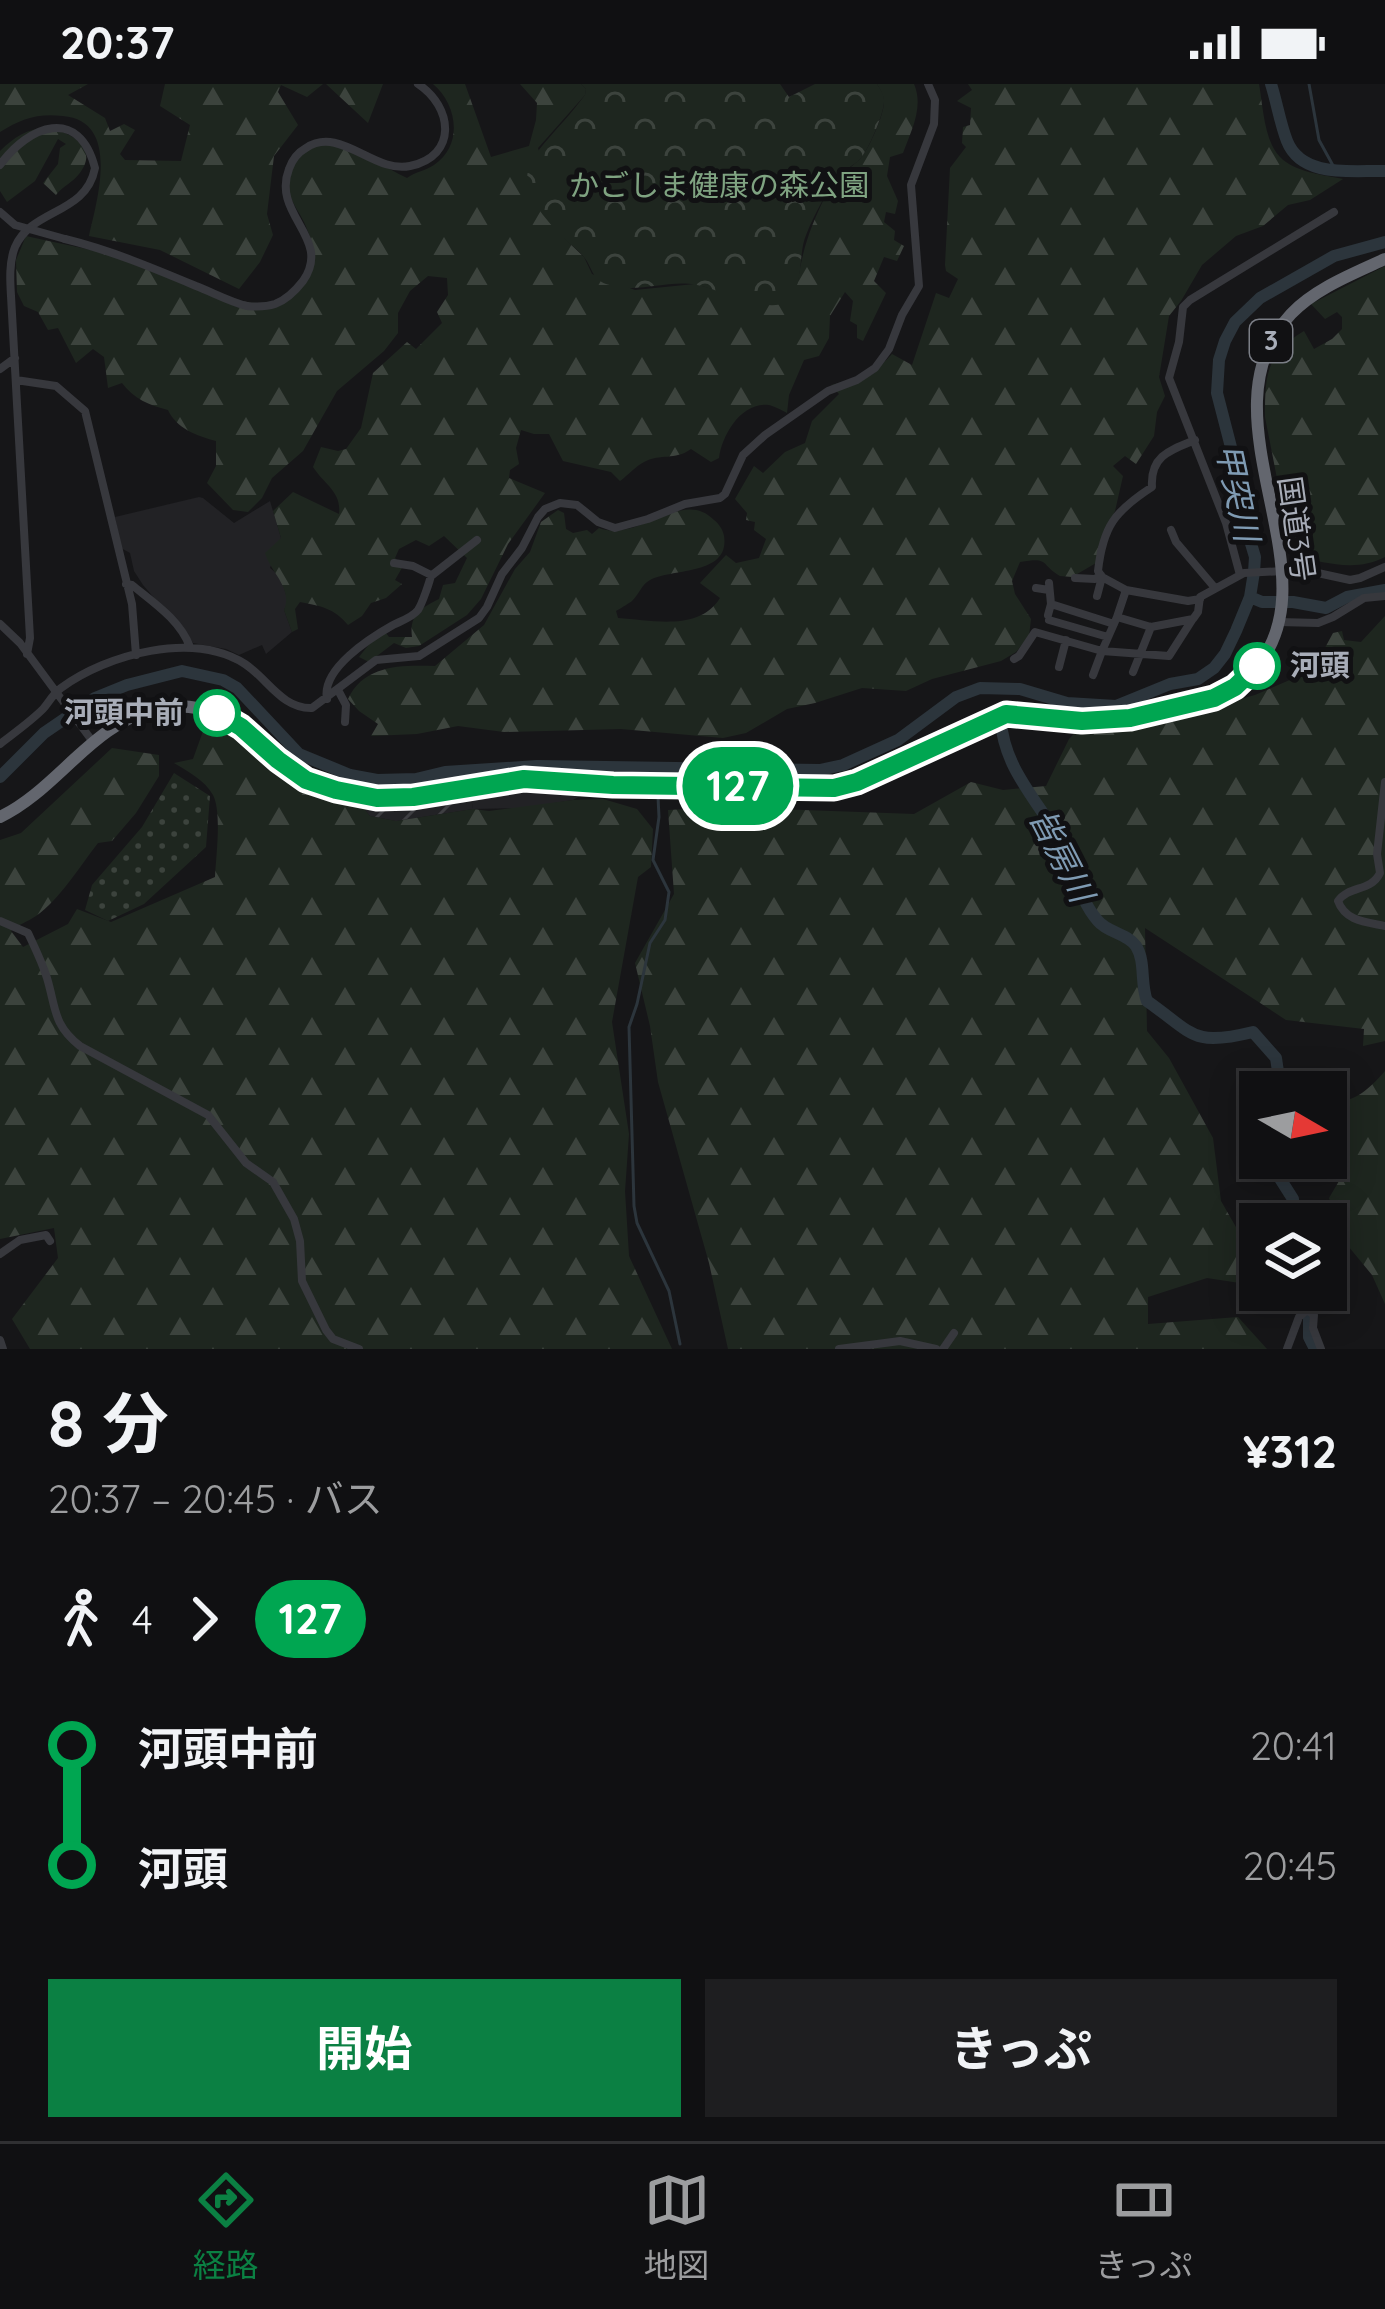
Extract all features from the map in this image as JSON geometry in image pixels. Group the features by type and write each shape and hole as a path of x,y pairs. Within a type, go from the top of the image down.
{"highway":[{"name":"国道3号","path":"0,817 34,797 94,743 135,715 180,706 228,718 306,780 377,798 413,797 524,779 834,788 1006,714 1082,721 1119,719 1214,698 1255,669 1266,653 1280,608 1257,422 1257,385 1264,356 1299,306 1385,259"}],"street":[{"path":"0,212 15,225 152,268 244,305 275,304 302,282 311,259 305,235 284,194 293,160 311,144 328,142 386,166 423,163 439,148 446,128 436,99 418,84"},
{"path":"0,745 91,672 136,655 190,647 218,652 244,664 292,705 313,708 376,660 419,656 479,618 545,509 560,503 577,505 598,522 615,527 720,498 743,455 765,435 828,391 875,368 890,349 919,286 911,185 934,124 935,100 928,84"},
{"path":"0,165 27,138 59,127 81,138 95,168 80,197 31,226 14,250 10,271 30,638 27,654"},
{"path":"1242,574 1168,378 1183,307 1334,212"},
{"path":"0,369 15,358"},
{"path":"16,380 56,386 85,411 131,604 136,655"},
{"path":"1195,440 1166,452 1151,475 1152,488 1117,513 1098,571 1126,590 1200,599"},
{"path":"1171,530 1215,588"},
{"path":"327,699 327,683 340,663 416,613 431,576 477,540"},
{"path":"394,563 431,576"},
{"path":"1014,658 1035,632 1102,651 1169,656 1198,612 1200,597 1242,574 1304,570 1350,580 1385,567"},
{"path":"1075,578 1101,576"},
{"path":"1096,596 1101,576"},
{"path":"126,584 173,620 190,647"},
{"path":"1036,588 1049,587 1050,613"},
{"path":"1093,675 1126,590"},
{"path":"1280,608 1318,622 1364,598 1385,596"},
{"path":"1050,613 1151,627 1193,619"},
{"path":"1050,613 1108,637"},
{"path":"0,624 94,743"},
{"path":"1133,672 1151,627"},
{"path":"1059,668 1066,640"},
{"path":"338,690 346,705 345,722"},
{"path":"1385,782 1378,880 1346,892 1338,901 1356,920 1385,926"},
{"path":"0,921 28,933 48,980 58,1022 68,1036 208,1115 246,1163 274,1182 294,1220 302,1280 326,1330 333,1339 358,1349"},
{"path":"0,1254 20,1240 46,1235 50,1241"},
{"path":"1286,1349 1299,1317 1309,1312 1314,1315 1313,1328 1321,1349"},
{"path":"911,1342 923,1332"},
{"path":"839,1349 900,1341 939,1349 953,1333"},
{"path":"0,1340 3,1349"}],"shaded area":[{"path":"199,497 234,523 270,501 281,538 270,568 281,577 292,632 266,654 262,645 239,655 193,643 143,585 130,553 121,548 115,517"},
{"path":"528,784 580,789 580,796 523,808 473,809 470,793"},
{"path":"470,793 473,809 396,821 370,816 358,801"}],"green space":[{"path":"0,84 88,84 68,95 105,118 110,131 124,124 135,130 120,154 125,160 181,161 190,125 160,106 165,84 323,84 307,97 281,85 278,92 298,125 274,156 267,214 273,235 239,289 160,250 89,236 101,164 93,132 81,121 54,115 30,118 0,132"},
{"path":"326,84 383,84 368,123"},
{"path":"433,84 465,84 491,157 529,146 537,103 520,84 581,84 585,95 538,148 564,238 584,257 592,274 635,290 695,284 740,297 798,281 808,236 827,193 863,156 875,132 884,101 877,84 914,84 915,119 903,153 890,157 887,176 898,201 895,214 886,212 884,222 895,231 894,240 904,246 897,261 884,257 874,281 886,293 863,341 857,338 857,325 850,321 853,301 845,292 830,316 829,338 819,356 804,360 787,413 759,405 742,414 724,440 719,458 711,462 691,449 644,462 620,481 611,472 563,461 549,434 521,430 516,448 519,464 510,470 509,478 545,493 508,544 481,599 467,615 419,646 394,643 369,662 359,657 382,628 389,637 412,637 418,613 439,599 443,585 455,583 467,558 444,536 429,546 416,540 399,549 395,558 403,566 395,580 402,584 371,603 362,616 348,625 327,609 300,602 295,609 298,629 292,632 284,610 284,588 265,553 281,538 273,511 293,492 339,514 335,494 313,467 321,447 346,449 361,428 373,373 407,342 416,349 442,323 437,312 448,295 447,278 428,276 410,291 398,313 398,333 337,391 303,451 272,478 248,512 233,510 207,483 216,466 216,441 188,430 168,410 142,401 122,383 108,388 104,357 93,349 76,363 58,328 48,330 38,312 24,306 17,292 16,260 26,236 144,263 246,302 273,301 298,289 313,260 310,236 288,190 292,156 308,143 330,140 407,178 431,167 450,147 454,124 448,102"},
{"name":"かごしま健康の森公園","path":"581,84 780,84 789,97 815,84 877,84 884,100 863,155 839,176 814,216 791,297 767,305 697,285 629,288 606,284 546,219 527,182 530,166 585,95"},
{"path":"968,84 1259,84 1267,133 1280,157 1301,169 1343,179 1310,200 1288,205 1263,226 1236,236 1202,265 1169,316 1159,377 1165,396 1154,436 1136,464 1125,456 1113,466 1123,476 1096,563 1072,577 1060,576 1041,561 1020,562 1012,581 1031,619 1029,636 1016,652 906,691 862,688 787,709 746,733 723,738 621,729 504,732 458,726 371,736 378,724 348,699 355,687 386,669 435,666 484,625 515,569 530,552 541,522 558,510 564,513 566,529 573,533 629,528 688,509 702,511 722,529 723,549 718,558 650,580 616,611 618,618 674,622 700,616 720,598 700,583 726,555 736,563 759,558 766,539 754,530 755,522 746,520 747,513 735,499 754,466 763,473 785,452 805,443 812,421 839,394 831,385 873,374 892,354 912,365 936,293 949,298 958,279 945,265 950,168 966,147 963,127 970,125 971,108 957,101 972,90"},
{"path":"47,127 79,142 85,164 56,195 43,183 66,144 58,139 35,181 7,202 0,191 0,151 21,134"},
{"path":"1385,266 1385,557 1352,565 1296,556 1265,417 1270,366 1282,348 1304,331 1314,349 1332,339 1342,329 1342,317 1337,312 1325,319 1311,304"},
{"path":"1385,616 1385,1041 1363,1046 1364,1029 1286,1020 1145,928 1147,1031 1169,1058 1213,1138 1221,1201 1239,1232 1239,1283 1207,1278 1148,1297 1148,1324 1238,1317 1267,1349 728,1349 658,1082 635,963 674,894 668,810 723,807 914,814 971,782 1003,790 1046,786 1069,739 1084,723 1208,708 1255,695 1313,670 1333,633 1342,631 1344,640 1361,642"},
{"path":"206,723 231,733 317,791 357,800 370,816 396,821 473,809 603,799 637,809 653,829 651,867 638,877 612,1022 629,1134 625,1191 629,1256 672,1349 30,1349 12,1319 58,1258 54,1228 0,1239 0,840 21,833 112,748 159,755 159,776 136,813 112,841 98,843 45,909 11,931 23,947 68,924 77,909 111,922 215,877 216,803 201,780 174,763 193,759"},
{"path":"174,773 210,796 206,847 144,904 108,921 85,910 92,885 142,827"},
{"path":"1385,1071 1385,1304 1372,1275 1347,1245 1347,1203 1331,1203 1329,1198 1340,1179 1347,1179 1347,1100"}],"waterway":[{"name":"甲突川","path":"1271,84 1287,141 1304,162 1330,170 1385,171"},
{"path":"1309,84 1319,140 1336,171"},
{"name":"甲突川","path":"0,777 44,733 95,698 182,671 237,688 299,754 350,775 377,780 537,766 820,770 898,740 956,697 980,688 1020,689 1067,703 1116,706 1170,684 1198,679 1225,654 1250,597 1254,572 1255,557 1217,393 1225,341 1235,322 1260,298 1334,256 1385,242"},
{"path":"1250,597 1326,608 1347,597 1385,590"},
{"name":"皆房川","path":"1001,721 1016,771 1063,845 1091,912 1102,925 1136,946 1147,1001 1195,1035 1217,1038 1253,1032 1276,1058 1278,1071"},
{"path":"658,797 653,860 669,892 665,920 650,943 629,1027 634,1206 637,1223 669,1291 680,1344"},
{"name":"皆房川","path":"1280,1179 1292,1203"},
{"name":"皆房川","path":"1309,1311 1309,1337 1315,1349"}],"bus line":[{"name":"127","path":"217,713 306,780 377,798 413,797 524,779 834,788 1006,714 1082,721 1130,718 1214,698 1235,687 1257,666"}],"place":[{"name":"河頭","path":"1257,666"},
{"name":"河頭中前","path":"217,713"}]}
